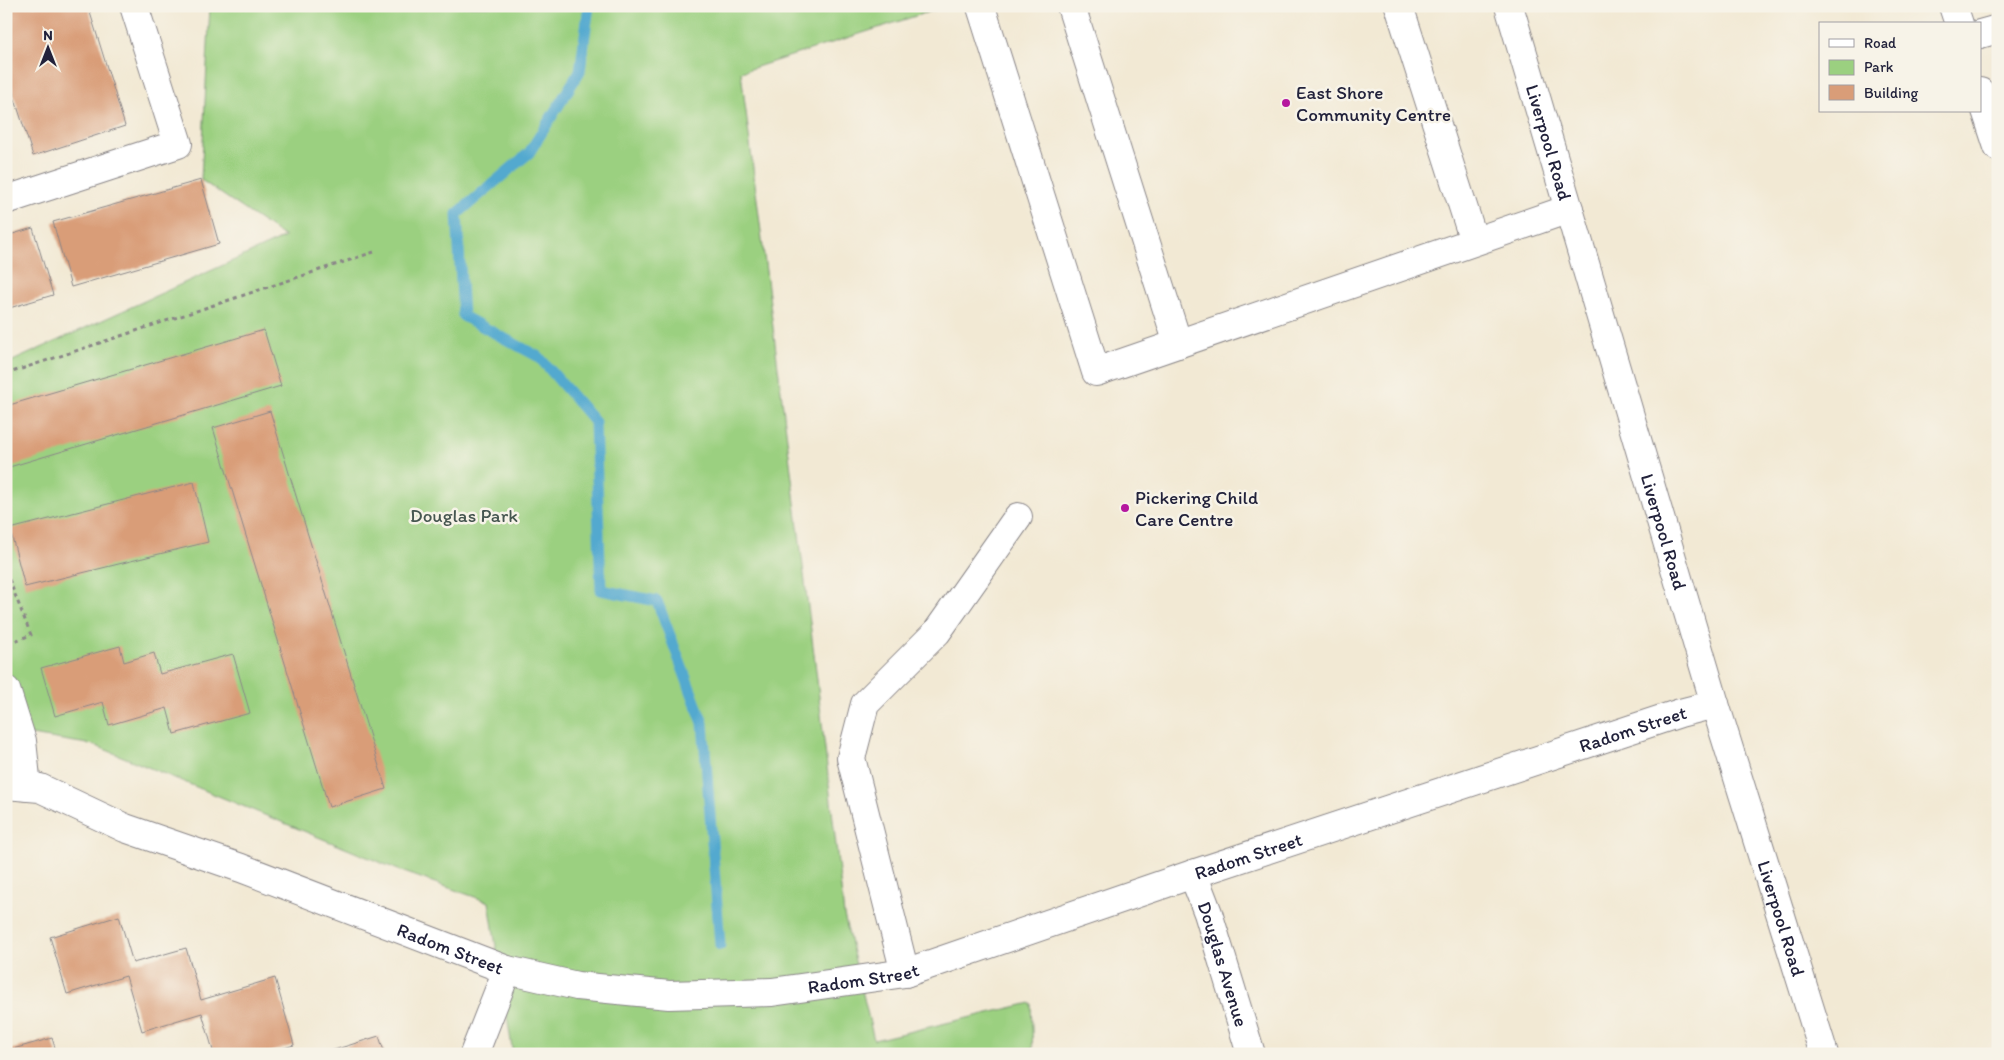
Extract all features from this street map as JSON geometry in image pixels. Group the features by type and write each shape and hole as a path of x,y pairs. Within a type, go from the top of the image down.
{"street":[{"path":"6,200 178,144 134,6"},
{"path":"984,6 981,7 1096,372 1569,209"},
{"path":"1071,6 1178,344"},
{"path":"1399,6 1474,242"},
{"name":"Liverpool Road","path":"1509,6 1715,704 1824,1054"},
{"path":"1953,6 1958,22"},
{"path":"1982,33 1998,29"},
{"path":"1982,98 1998,147"},
{"path":"905,973 851,758 865,704 937,632 1018,517"},
{"path":"6,690 22,741 17,786"},
{"name":"Radom Street","path":"17,786 40,788 126,828 241,868 507,970 577,986 669,995 772,992 905,973 1193,874 1680,713 1715,704"},
{"name":"Douglas Avenue","path":"1193,874 1208,913 1251,1054"},
{"path":"474,1054 507,970"}],"path":[{"path":"6,374 374,252"},
{"path":"6,572 31,635 6,644"}],"green space":[{"name":"Douglas Park","path":"210,6 947,6 741,72 815,662 844,915 874,1040 1031,1003 1033,1054 513,1054 489,902 401,871 94,745 6,731 6,364 285,237 201,180"}],"building":[{"path":"6,6 88,6 125,126 33,156 6,71"},
{"path":"201,180 219,244 71,287 53,222"},
{"path":"33,228 53,295 6,309 6,236"},
{"path":"264,330 281,386 6,468 6,406"},
{"path":"270,411 386,789 329,807 213,428"},
{"path":"194,482 208,542 25,587 10,529"},
{"path":"120,646 124,662 154,653 160,674 233,654 250,713 174,734 167,708 109,725 103,702 55,716 41,668"},
{"path":"119,916 133,963 186,948 201,1000 275,978 294,1045 264,1054 214,1054 202,1013 142,1031 126,976 67,994 50,937"},
{"path":"379,1036 385,1054 324,1054 324,1053"},
{"path":"52,1038 57,1054 6,1054 6,1051"}],"waterway":[{"path":"589,6 580,71 529,153 457,214 463,316 539,357 595,422 601,590 657,601 703,723 720,945"}],"place":[{"name":"East Shore Community Centre","path":"1286,103"},
{"name":"Pickering Child Care Centre","path":"1125,508"}]}
